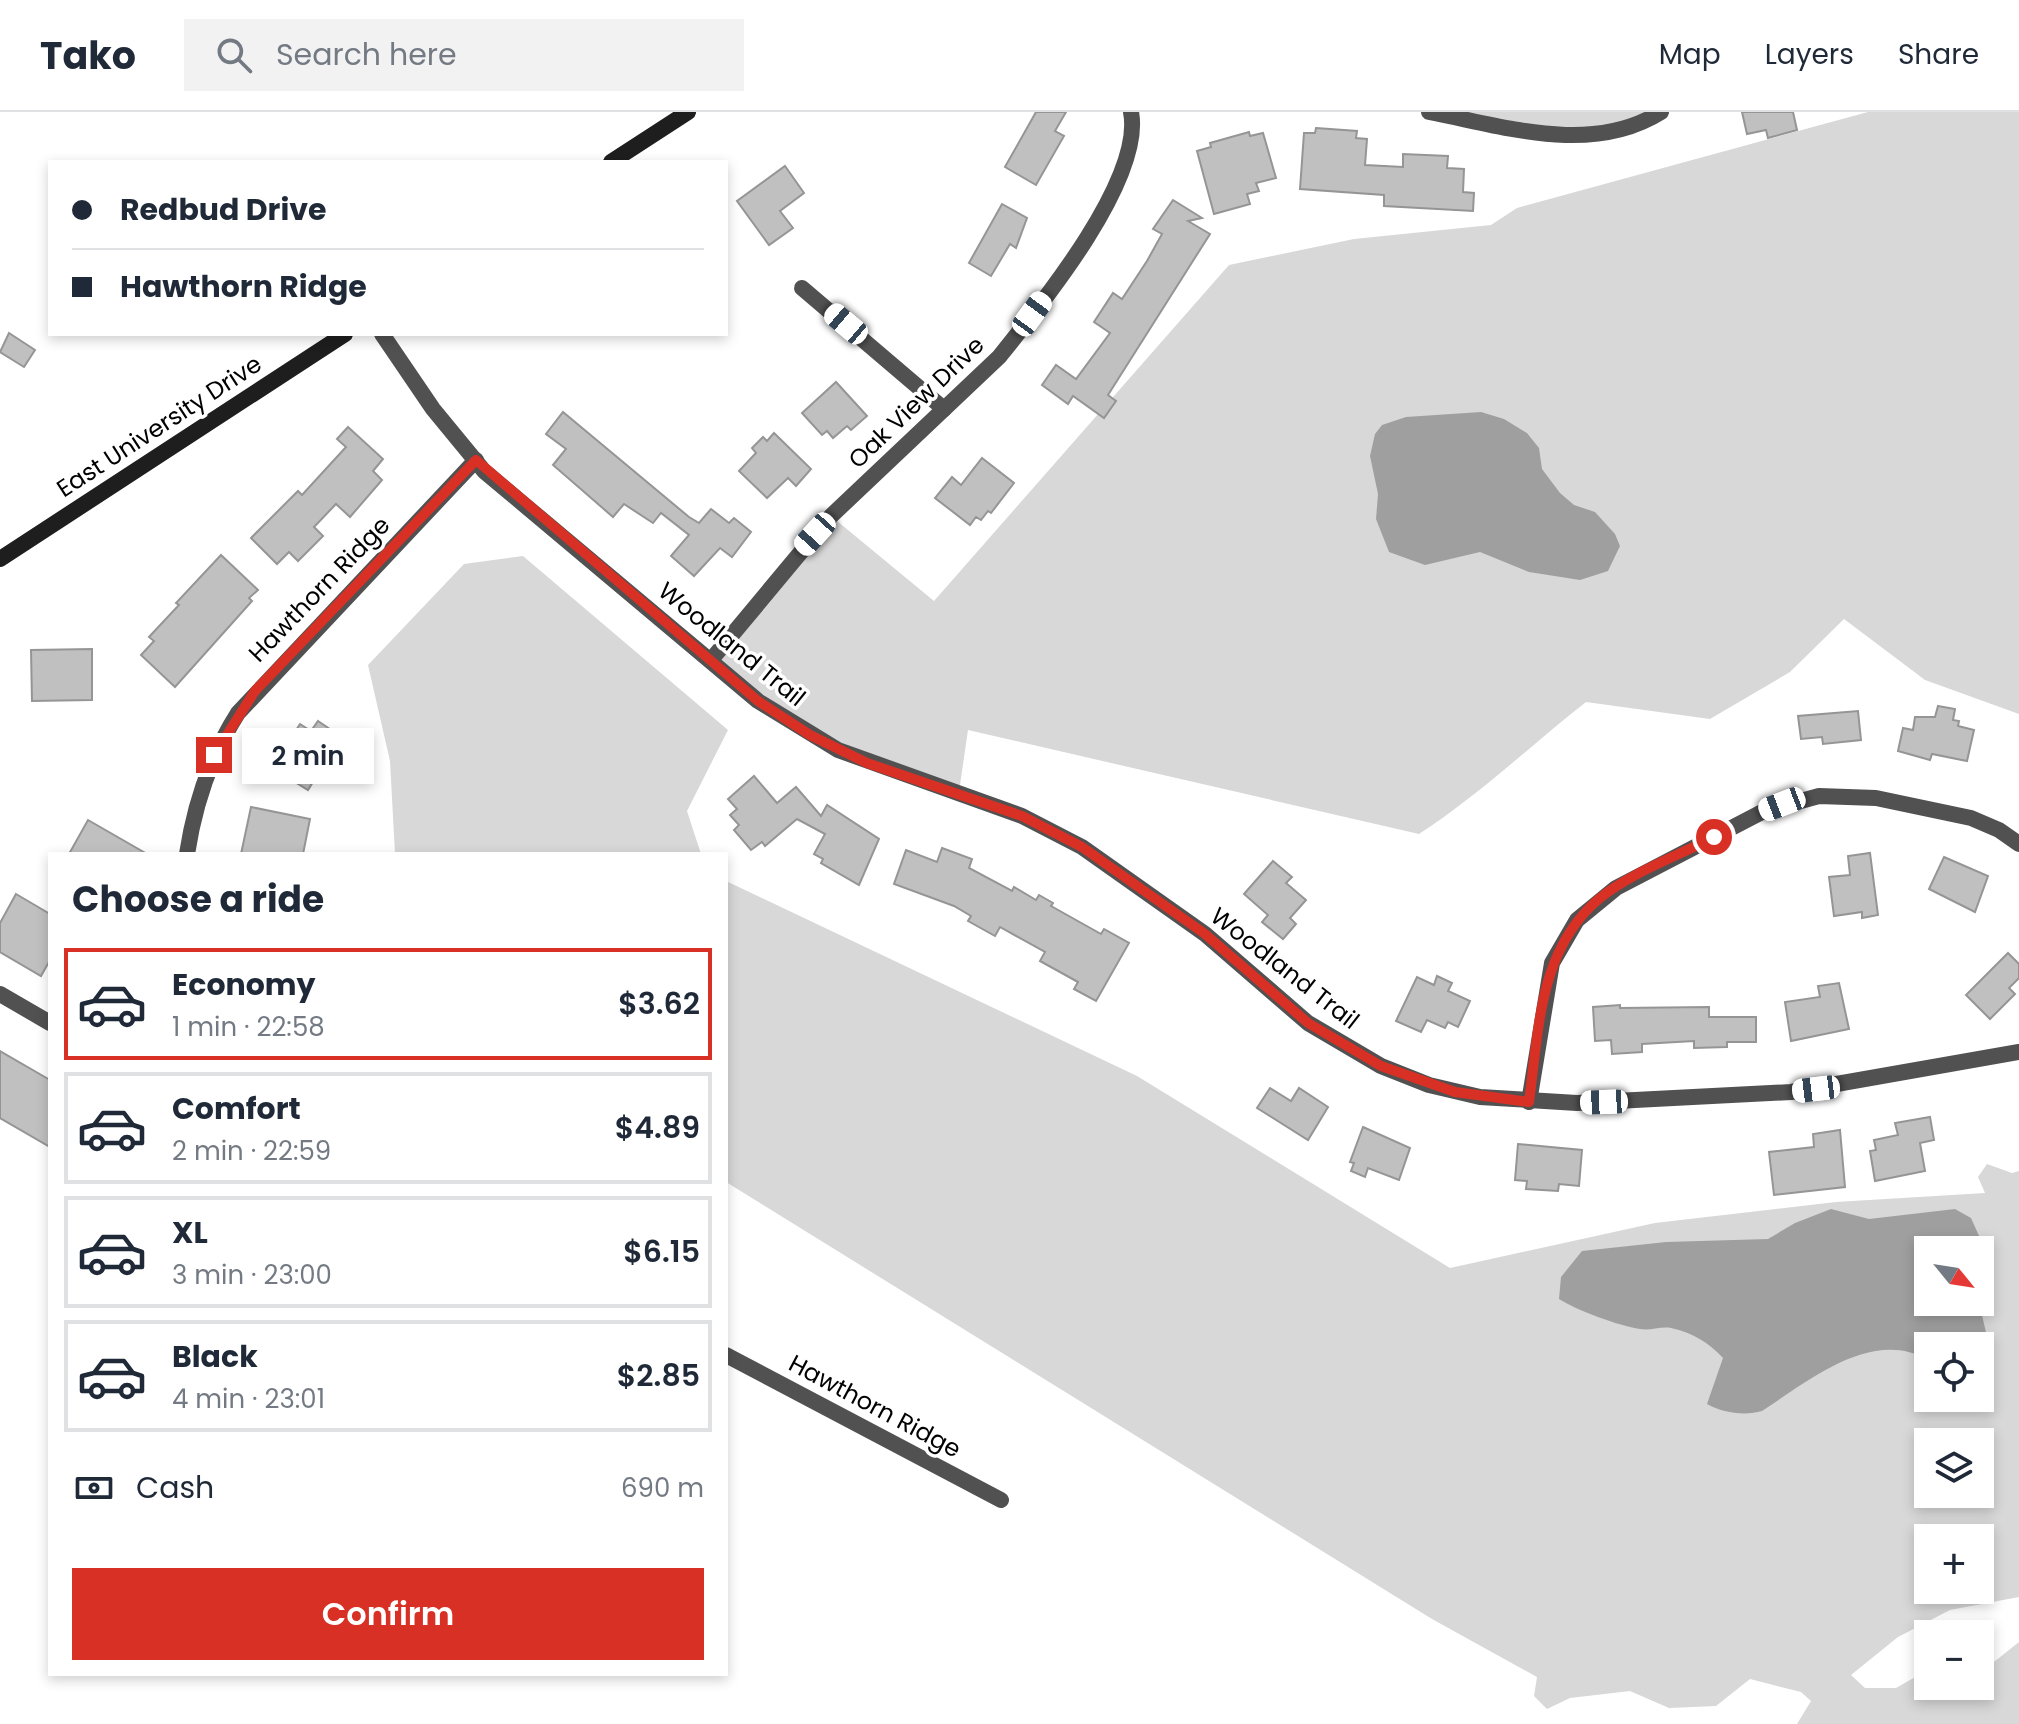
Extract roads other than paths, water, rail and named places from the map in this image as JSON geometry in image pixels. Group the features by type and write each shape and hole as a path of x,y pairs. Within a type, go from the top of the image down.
{"main road":[{"path":"614,160 688,112"},
{"name":"East University Drive","path":"0,559 342,336"}],"street":[{"name":"Oak View Drive","path":"711,660 831,516 999,357 1019,331 1058,278 1121,180 1133,146 1131,112"},
{"path":"1429,112 1558,136 1619,130 1661,112"},
{"path":"802,288 944,409"},
{"name":"Woodland Trail","path":"383,336 440,418 476,460 784,719 838,750 896,774 1022,816 1092,853 1205,934 1308,1023 1340,1045 1429,1085 1480,1097 1577,1103 1791,1092 2019,1052"},
{"name":"Hawthorn Ridge","path":"187,852 198,796 214,755 238,713 476,460"},
{"path":"1529,1102 1552,963 1577,920 1616,888 1764,811 1819,796 1876,798 1971,818 1999,830 2019,844"},
{"path":"0,994 48,1022"},
{"name":"Hawthorn Ridge","path":"728,1356 1001,1500"}]}
